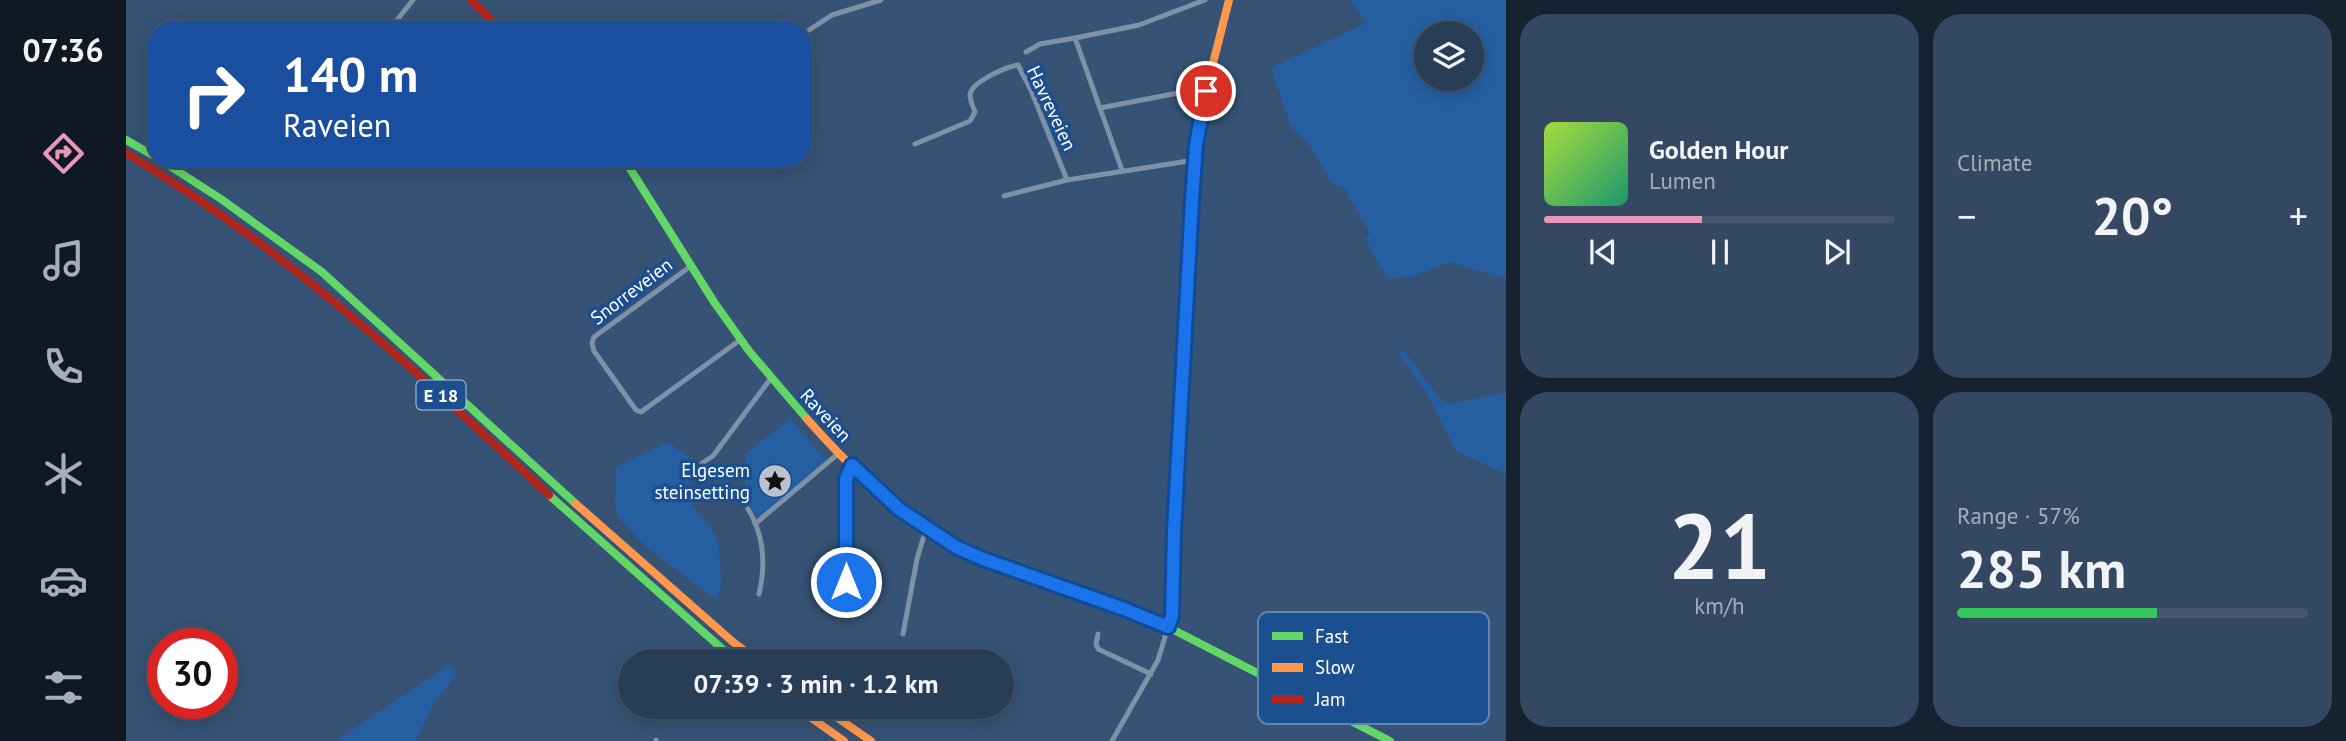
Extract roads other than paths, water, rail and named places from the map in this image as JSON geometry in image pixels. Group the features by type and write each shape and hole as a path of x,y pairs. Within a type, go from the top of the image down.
{"main road":[{"path":"471,0 493,21"},
{"path":"1168,627 1166,621 1170,601 1195,160 1206,91 1229,0"},
{"name":"E 18","path":"126,140 147,152"},
{"name":"E 18","path":"126,153 147,166"},
{"name":"E 18","path":"150,168 217,210 315,283 396,352 624,564 722,649"},
{"name":"E 18","path":"173,168 221,199 322,272 617,542 742,649"},
{"name":"Raveien","path":"630,168 740,340 839,453 899,509 926,529 983,559 1168,627 1258,673"},
{"path":"813,719 844,741"},
{"path":"839,719 871,741"},
{"name":"Raveien","path":"1357,724 1390,741"}],"street":[{"path":"396,21 413,0"},
{"path":"812,28 832,15 881,0"},
{"path":"1026,52 1040,44 1139,25 1205,0"},
{"path":"1075,38 1122,170"},
{"name":"Havreveien","path":"915,144 970,121 975,112 970,96 974,86 1006,68 1018,65 1031,90 1067,180"},
{"path":"1100,108 1199,89 1206,91"},
{"path":"1004,196 1067,180 1195,160"},
{"name":"Snorreveien","path":"691,266 594,337 594,351 634,408 641,412 740,340"},
{"path":"702,463 713,456 771,378"},
{"path":"755,524 839,453"},
{"path":"846,585 846,479 852,465"},
{"path":"748,509 763,554 759,594"},
{"path":"903,634 917,559 926,529"},
{"path":"1112,741 1151,674 1168,627"},
{"path":"1098,634 1098,649 1151,674"}],"place":[{"name":"Elgesem steinsetting","path":"775,481"}]}
